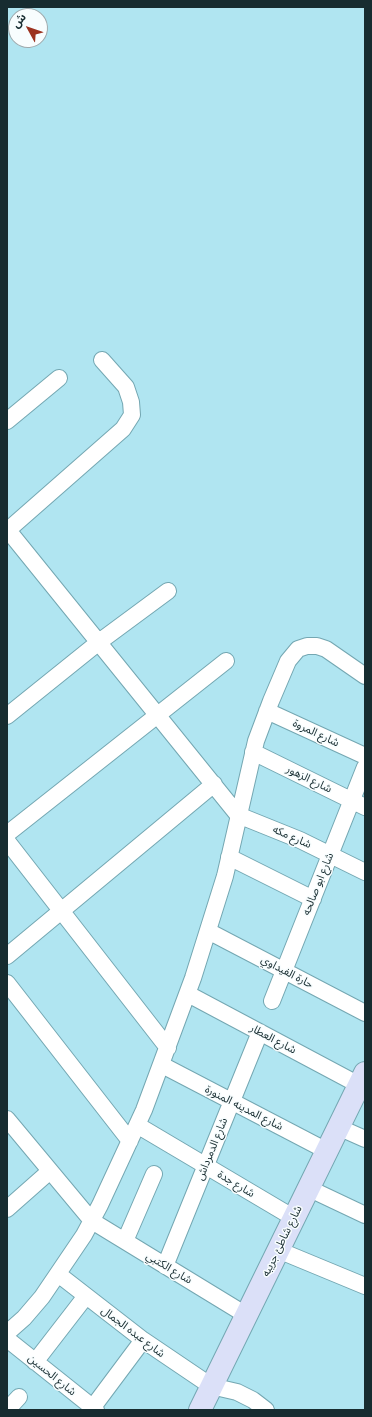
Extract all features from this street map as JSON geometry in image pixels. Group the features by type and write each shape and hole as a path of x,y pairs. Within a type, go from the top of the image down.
{"street":[{"path":"102,360 126,387 132,402 132,415 123,429 10,538 99,642 238,815"},
{"path":"7,421 60,378"},
{"path":"7,716 99,642 168,591"},
{"path":"7,1333 33,1307 58,1274 92,1221 137,1125 162,1065 188,994 229,857 253,752 267,711 288,661 294,652 303,647 312,645 322,647 365,676"},
{"path":"7,834 226,661"},
{"name":"شارع المروة","path":"267,711 365,756"},
{"name":"شارع الزهور","path":"253,752 358,803"},
{"name":"شارع ابو صالحه","path":"272,1001 330,854 358,803 365,766"},
{"path":"7,956 214,784"},
{"name":"شارع مكه","path":"238,815 330,854 365,872"},
{"path":"7,841 168,1048"},
{"path":"229,857 313,899"},
{"name":"حارة الفيداوي","path":"208,931 365,1013"},
{"path":"7,983 130,1141"},
{"name":"شارع العطار","path":"188,994 361,1085"},
{"name":"شارع الدمرداش","path":"165,1266 260,1032"},
{"name":"شارع المدينه المنورة","path":"162,1065 327,1151"},
{"name":"شارع شاطئ جريبه","path":"200,1410 338,1127 361,1085"},
{"name":"شارع الكتبي","path":"7,1119 92,1221 246,1315"},
{"name":"شارع جدة","path":"137,1125 294,1218"},
{"path":"338,1127 365,1139"},
{"path":"7,1209 50,1171"},
{"path":"125,1241 154,1174"},
{"path":"308,1188 365,1215"},
{"path":"278,1250 365,1286"},
{"name":"شارع عبده الجمال","path":"58,1274 143,1340 211,1386"},
{"path":"35,1362 86,1296"},
{"name":"شارع الحسين","path":"7,1339 95,1409"},
{"path":"95,1409 143,1340"},
{"path":"211,1386 237,1392 266,1410"},
{"path":"7,1410 18,1397"}]}
